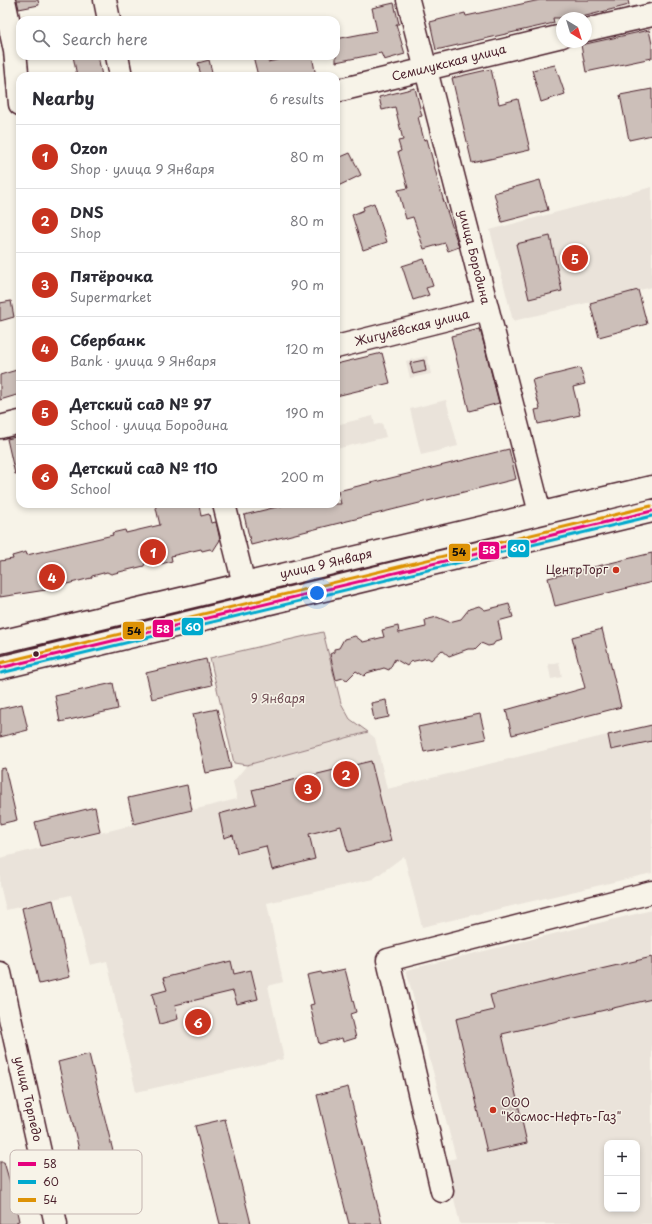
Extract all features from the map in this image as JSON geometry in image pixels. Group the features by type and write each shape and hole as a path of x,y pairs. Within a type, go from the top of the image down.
{"street":[{"path":"4,0 15,51 17,72"},
{"path":"105,0 108,16"},
{"name":"улица Бородина","path":"408,0 540,513"},
{"path":"592,29 652,15"},
{"name":"Семилукская улица","path":"340,90 425,68 556,37"},
{"path":"118,60 120,72"},
{"name":"Жигулёвская улица","path":"340,346 487,309"},
{"path":"0,427 16,423"},
{"name":"улица 9 Января","path":"0,642 652,487"},
{"path":"225,508 244,584"},
{"name":"улица 9 Января","path":"0,668 652,511"},
{"path":"442,1190 388,960 652,892"},
{"name":"улица Торпедо","path":"0,973 7,1042 36,1150"},
{"name":"улица Торпедо","path":"53,1214 56,1224"}],"shaded area":[{"path":"652,187 652,287 513,321 490,230"},
{"path":"427,356 431,374 410,378 406,361"},
{"path":"446,400 458,446 421,455 410,409"},
{"path":"373,416 375,425 382,423 386,437 340,448 340,424"},
{"path":"559,662 562,677 551,679 548,664"},
{"path":"652,724 652,873 422,927 404,856 373,879 267,903 283,982 268,986 284,1059 136,1092 107,961 90,965 71,895 6,910 0,885 0,858 237,799 233,782 247,765 368,732 375,738 387,789"},
{"path":"652,910 652,1224 460,1224 445,1161 456,1158 406,970"}],"green space":[{"name":"9 Января","path":"323,632 341,703 350,719 368,732 247,765 234,763 210,658"}],"building":[{"path":"17,0 38,0 39,5 19,9"},
{"path":"540,0 628,0 629,5 592,14 592,12 556,12 556,18 553,18 554,23 436,50 430,22 465,13 466,16"},
{"path":"394,3 399,24 396,24 405,54 384,60 381,53 336,62 336,60 340,60 340,38 377,31 372,8"},
{"path":"649,30 652,44 652,58 586,72 582,48 592,48 592,43"},
{"path":"74,60 99,60 101,72 76,72"},
{"path":"209,60 212,72 200,72 198,63"},
{"path":"254,60 268,60 268,62 277,60 313,60 315,72 257,72"},
{"path":"555,65 565,94 541,102 532,70"},
{"path":"491,69 499,104 518,99 530,150 472,163 452,78"},
{"path":"415,88 422,116 418,117 424,140 427,139 443,199 459,247 448,251 445,243 424,249 413,217 406,219 398,190 408,188 398,152 401,151 398,141 403,140 395,107 382,110 379,97"},
{"path":"652,89 652,135 629,140 620,95"},
{"path":"350,153 361,175 340,185 340,157"},
{"path":"540,180 548,210 502,222 494,193"},
{"path":"374,203 387,242 363,250 352,215 364,210 363,207"},
{"path":"550,236 562,291 529,299 516,244"},
{"path":"424,259 433,286 426,288 429,295 413,300 402,266"},
{"path":"638,290 647,324 599,337 590,303"},
{"path":"11,301 14,317 0,321 0,303"},
{"path":"480,329 499,403 469,411 451,336"},
{"path":"382,353 390,383 340,395 340,363"},
{"path":"424,360 426,371 413,374 410,363"},
{"path":"580,368 585,384 573,387 580,415 538,424 535,410 540,409 532,380"},
{"path":"16,370 16,395 0,400 0,375"},
{"path":"16,437 16,474 15,474 7,439"},
{"path":"509,449 516,479 251,545 244,515 273,508 340,508 340,491"},
{"path":"156,508 200,508 201,516 209,514 211,523 216,522 220,540 213,551 210,549 202,551 201,549 171,556 172,561 161,564 156,538 144,566 111,574 107,572 92,576 91,578 63,585 60,583 47,586 46,590 0,597 0,561 13,559 12,556 26,552 27,555 113,535 112,533 125,530 126,533 160,525"},
{"path":"652,553 652,582 555,606 548,578"},
{"path":"509,604 513,617 498,621 502,640 495,642 493,645 488,646 481,643 475,649 468,649 449,656 442,650 431,660 428,658 410,662 407,666 395,659 389,670 384,668 367,673 364,676 356,671 347,680 343,678 336,680 330,654 334,652 334,649 339,648 344,639 355,636 363,642 384,637 382,630 398,626 399,633 426,627 425,620 437,617 449,622 461,619 469,609 479,606 485,610"},
{"path":"602,629 621,707 512,735 506,710 585,688 572,637"},
{"path":"206,659 212,685 152,699 146,673"},
{"path":"113,683 118,709 60,722 55,696"},
{"path":"386,700 389,717 374,720 371,703"},
{"path":"22,704 28,730 0,737 0,709"},
{"path":"217,709 231,768 206,773 193,714"},
{"path":"480,714 486,739 424,752 418,727"},
{"path":"652,725 652,741 611,750 608,735"},
{"path":"371,761 391,841 348,852 341,826 309,834 315,859 272,870 266,846 237,853 233,835 224,838 219,814 256,804 252,790"},
{"path":"5,768 17,820 0,824 0,769"},
{"path":"187,785 192,810 134,824 128,798"},
{"path":"95,807 100,832 41,846 35,822"},
{"path":"53,900 70,977 39,984 22,908"},
{"path":"652,957 652,999 502,1034 527,1143 487,1152 456,1019 494,1010 490,995"},
{"path":"231,961 234,974 251,970 258,999 237,1004 233,991 175,1005 178,1019 160,1024 152,994 167,990 163,978"},
{"path":"345,969 356,1012 350,1014 356,1038 343,1042 342,1038 319,1044 310,1005 314,1004 307,975 321,972 322,974"},
{"path":"89,1054 113,1150 79,1150 58,1062"},
{"path":"348,1087 382,1224 349,1224 335,1169 317,1095"},
{"path":"225,1119 251,1224 220,1224 195,1126"},
{"path":"0,1162 4,1162 10,1182 10,1214 17,1214 19,1221 16,1222 17,1224 0,1224"}],"transit line":[{"name":"54","path":"0,663 651,506"},
{"name":"58","path":"0,668 652,511"},
{"name":"60","path":"1,673 652,516"}],"place":[{"name":"Детский сад № 97","path":"575,258"},
{"name":"Ozon","path":"153,552"},
{"name":"ЦентрТорг","path":"616,570"},
{"name":"Сбербанк","path":"52,577"},
{"name":"DNS","path":"346,774"},
{"name":"Пятёрочка","path":"308,788"},
{"name":"Детский сад № 110","path":"198,1022"},
{"name":"ООО \"Космос-Нефть-Газ\"","path":"493,1110"}]}
